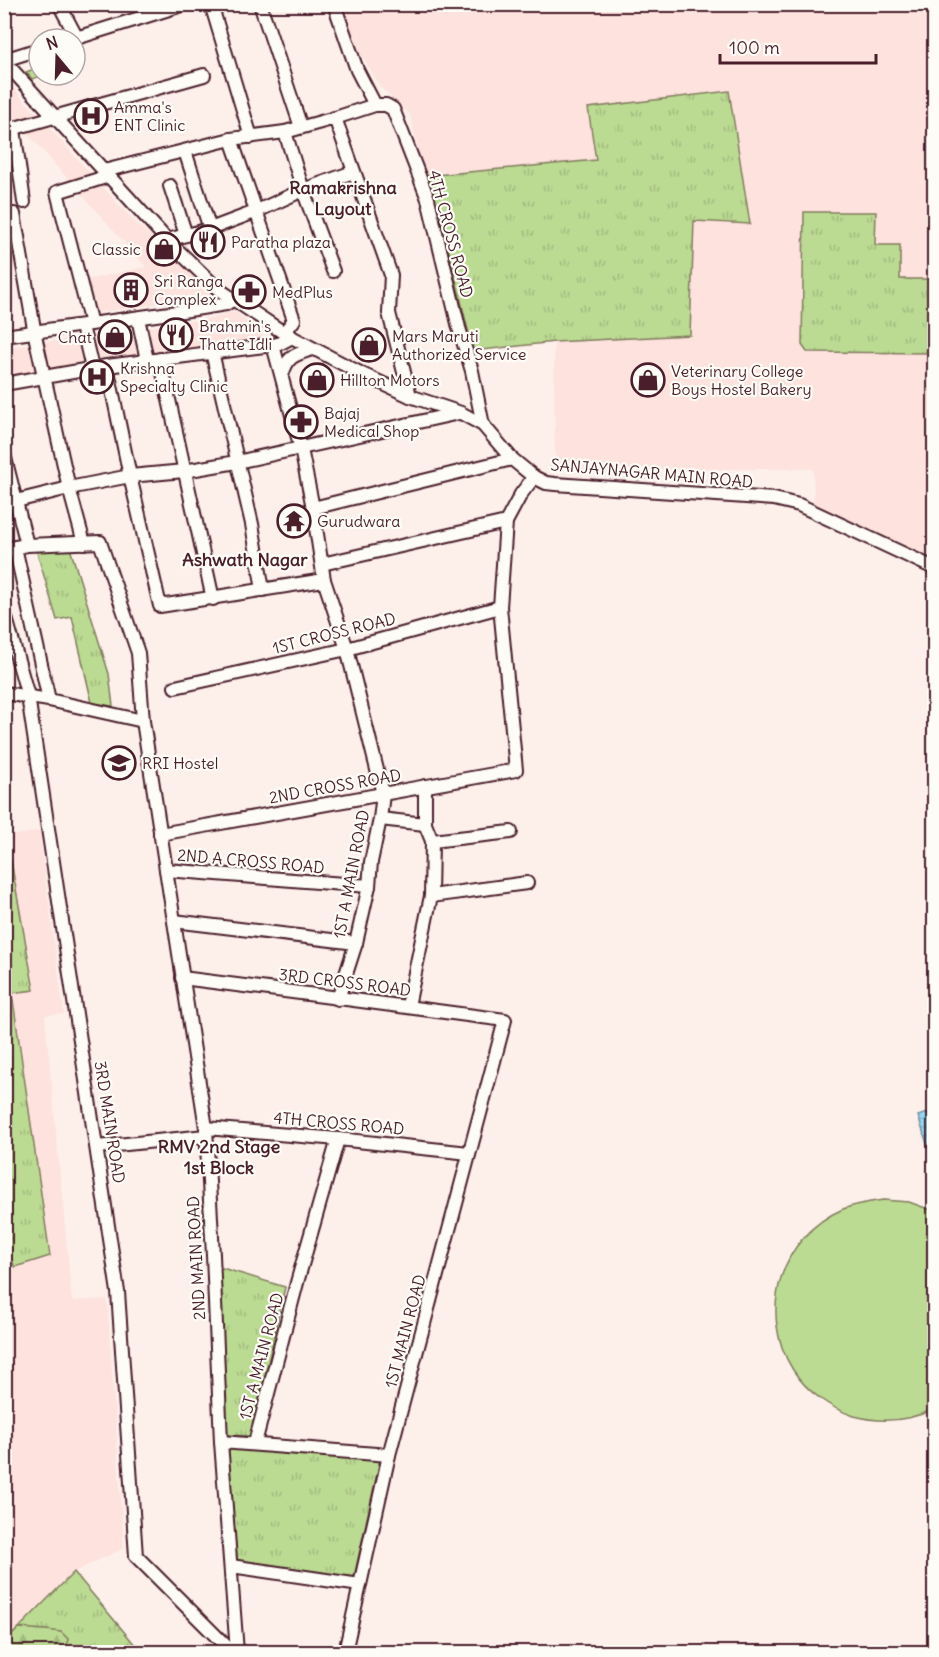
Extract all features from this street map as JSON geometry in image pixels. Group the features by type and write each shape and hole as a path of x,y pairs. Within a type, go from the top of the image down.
{"street":[{"path":"59,4 70,27"},
{"path":"87,33 152,9 185,4"},
{"path":"210,4 251,137"},
{"path":"260,4 301,128"},
{"name":"4TH CROSS ROAD","path":"334,4 357,70 375,105 386,105 393,109 428,199 472,372 483,425"},
{"path":"4,60 27,53"},
{"name":"SANJAYNAGAR MAIN ROAD","path":"4,60 167,240 218,289 312,349 410,396 461,412 483,425 512,459 534,477 546,483 555,484 774,499 809,510 934,568"},
{"path":"24,202 9,130 204,75"},
{"path":"92,368 86,325 57,192 106,174 185,151 231,139 285,132 375,105"},
{"path":"335,118 391,275 389,313 410,396"},
{"path":"285,132 303,190 333,271"},
{"path":"4,384 92,368 281,343 288,335 294,320 231,139"},
{"path":"185,151 210,229"},
{"path":"167,240 210,229 353,172"},
{"path":"170,186 186,235"},
{"path":"14,214 34,331 69,488 84,543 15,547"},
{"path":"4,336 138,318 226,304 232,300"},
{"path":"138,318 153,359 184,471 213,599"},
{"path":"273,345 301,449 324,580 347,649"},
{"path":"282,377 285,364 289,359 312,349"},
{"path":"212,352 252,525 263,590"},
{"path":"106,366 160,606 324,580"},
{"path":"16,501 130,476 184,471 237,462 461,412"},
{"path":"4,454 16,501 15,547 49,700"},
{"path":"313,508 512,459"},
{"path":"500,607 506,522 521,494 534,477"},
{"path":"322,564 506,522"},
{"name":"2ND MAIN ROAD","path":"84,543 100,542 138,653 143,721 206,1132 221,1442 237,1653"},
{"name":"1ST CROSS ROAD","path":"175,687 347,649 500,607"},
{"name":"2ND CROSS ROAD","path":"160,834 516,770 500,607"},
{"name":"3RD MAIN ROAD","path":"4,611 28,696 118,1292 136,1556 232,1653"},
{"name":"1ST A MAIN ROAD","path":"338,999 356,943 369,886 383,794 347,649"},
{"path":"4,693 49,700 143,721"},
{"path":"408,1006 431,896 432,841 425,824 425,786"},
{"path":"380,819 425,824"},
{"path":"432,841 512,832"},
{"name":"2ND A CROSS ROAD","path":"166,870 369,886"},
{"path":"431,896 527,883"},
{"path":"174,921 356,943"},
{"name":"3RD CROSS ROAD","path":"182,978 505,1020"},
{"name":"1ST MAIN ROAD","path":"345,1653 389,1455 505,1020"},
{"name":"4TH CROSS ROAD","path":"97,1147 206,1132 338,1139 470,1153"},
{"name":"1ST A MAIN ROAD","path":"255,1443 338,1139"},
{"path":"221,1442 389,1455"},
{"path":"231,1566 360,1584"}],"shaded area":[{"path":"343,5 934,5 934,559 814,503 813,469 555,469 554,343 473,351 450,255 425,176 410,114 381,88 358,49"},
{"path":"4,78 131,218 213,295 89,314 81,281 146,267 5,108"},
{"path":"233,310 269,341 5,382 4,348 218,317"},
{"path":"39,831 64,1014 45,1015 72,1301 107,1299 124,1548 74,1572 5,1642 4,837"}],"green space":[{"path":"729,91 750,224 694,221 690,335 554,342 473,351 450,255 425,176 596,160 588,108"},
{"path":"804,212 876,212 875,245 900,245 900,279 934,279 933,353 807,352 802,345"},
{"path":"70,548 109,674 113,706 92,703 72,617 57,620 36,549"},
{"path":"11,861 34,990 12,993 50,1256 15,1267 4,1244 4,863"},
{"path":"883,1200 909,1202 934,1211 934,1409 915,1416 885,1420 845,1413 828,1404 805,1385 793,1370 782,1348 777,1325 776,1301 781,1278 790,1257 821,1221 843,1209"},
{"path":"219,1267 285,1287 252,1436 223,1435"},
{"path":"228,1449 380,1460 354,1577 237,1560"},
{"path":"74,1572 141,1652 5,1652 5,1642"},
{"path":"19,1628 61,1632 69,1640 65,1649 59,1652 5,1652 5,1642"}],"water":[{"path":"934,1111 934,1152 930,1153 918,1116"}],"place":[{"name":"Amma's ENT Clinic","path":"91,116"},
{"name":"Paratha plaza","path":"208,242"},
{"name":"Classic","path":"164,249"},
{"name":"Sri Ranga Complex","path":"131,290"},
{"name":"MedPlus","path":"249,292"},
{"name":"Brahmin's Thatte Idli","path":"176,335"},
{"name":"Chat","path":"115,337"},
{"name":"Mars Maruti Authorized Service","path":"369,345"},
{"name":"Krishna Specialty Clinic","path":"97,377"},
{"name":"Hillton Motors","path":"317,380"},
{"name":"Veterinary College Boys Hostel Bakery","path":"648,380"},
{"name":"Bajaj Medical Shop","path":"301,422"},
{"name":"Gurudwara","path":"294,521"},
{"name":"RRI Hostel","path":"119,763"}],"district":[{"name":"Ramakrishna Layout","path":"343,198"},
{"name":"Ashwath Nagar","path":"245,560"},
{"name":"RMV 2nd Stage 1st Block","path":"219,1157"}]}
